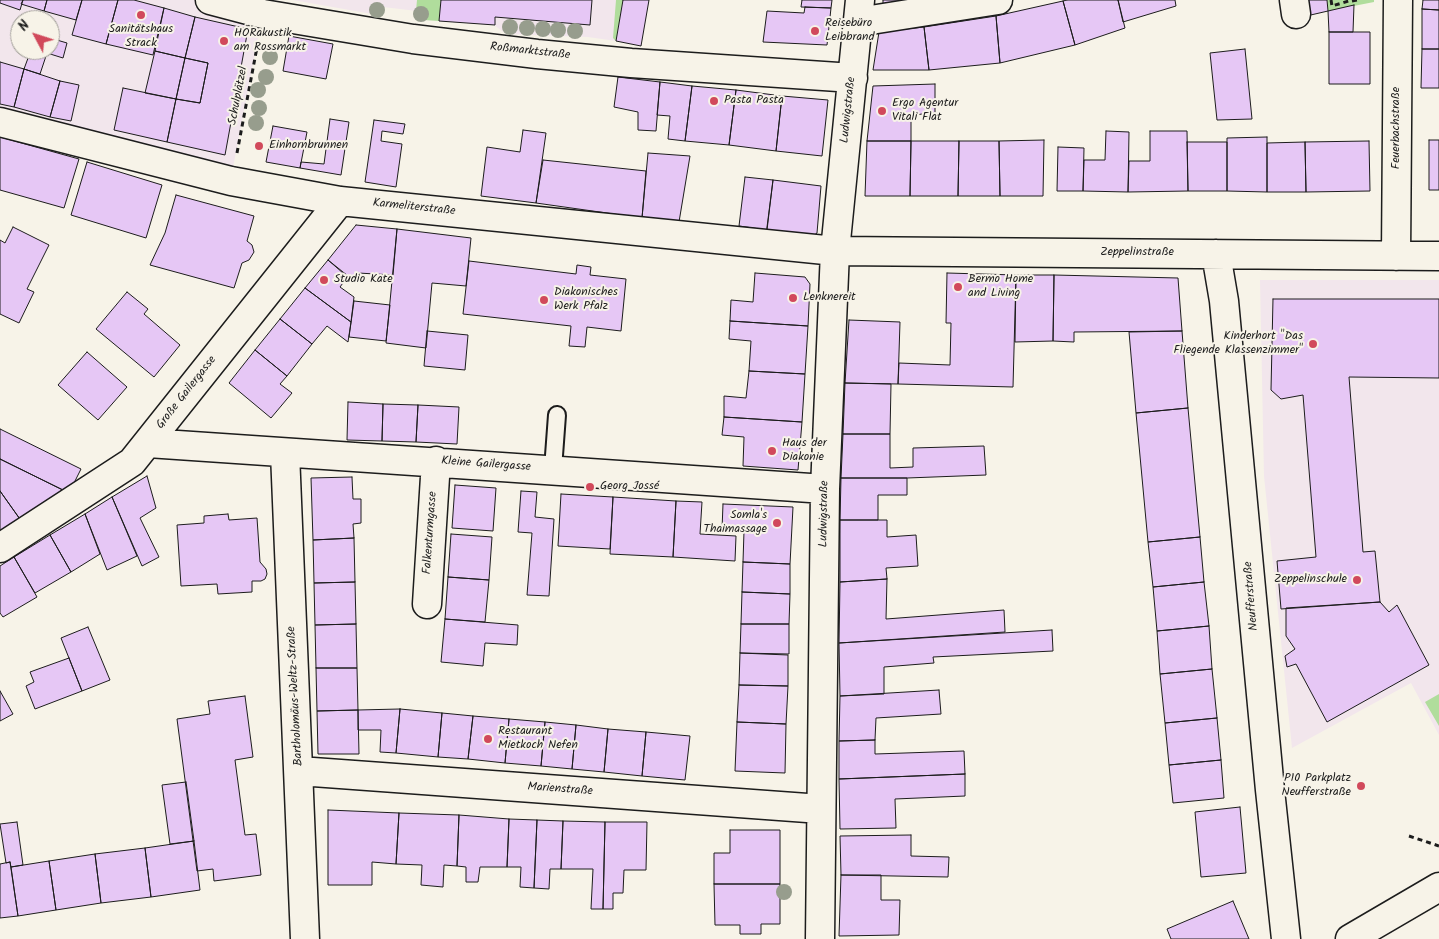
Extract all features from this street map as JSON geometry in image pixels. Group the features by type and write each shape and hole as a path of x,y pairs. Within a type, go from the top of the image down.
{"street":[{"name":"Roßmarktstraße","path":"210,0 263,14 412,38 537,54 631,63 853,78"},
{"path":"859,11 998,0"},
{"name":"Feuerbachstraße","path":"1396,256 1398,0"},
{"name":"Ludwigstraße","path":"820,939 825,489 835,251 859,11"},
{"name":"Karmeliterstraße","path":"0,122 231,181 340,201 835,251"},
{"name":"Große Gailergasse","path":"0,548 132,462 340,201"},
{"name":"Zeppelinstraße","path":"835,251 1439,256"},
{"name":"Neufferstraße","path":"1216,254 1224,301 1286,939"},
{"name":"Kleine Gailergasse","path":"148,443 436,461 825,489"},
{"name":"Bartholomäus-Weltz-Straße","path":"284,453 305,939"},
{"name":"Falkenturmgasse","path":"427,604 436,461"},
{"name":"Marienstraße","path":"299,771 821,809"},
{"path":"1350,939 1439,887"}],"lane":[{"path":"553,470 557,415"}],"path":[{"path":"1331,0 1332,6 1357,0"},
{"name":"Schulplätzel","path":"231,181 263,14"},
{"path":"1409,836 1439,846"}],"shaded area":[{"path":"0,0 201,0 262,17 230,183 0,125"},
{"path":"293,0 623,0 616,41 588,37 506,34 494,25 424,20 425,12 375,6 372,14"},
{"name":"Zeppelinschule","path":"1260,280 1439,280 1439,735 1411,683 1292,748 1264,476"}],"green space":[{"path":"417,0 441,0 439,21 424,20 425,12 416,11"},
{"path":"616,0 623,0 616,41 613,38"},
{"path":"1327,0 1374,0 1374,2 1328,11"},
{"path":"1439,694 1439,726 1425,702"}],"building":[{"path":"0,0 23,0 20,10 0,3"},
{"path":"23,0 47,0 44,10 21,4"},
{"path":"47,0 82,0 76,20 60,16 60,10 44,10"},
{"path":"82,0 118,0 106,44 72,35"},
{"path":"118,0 134,0 164,8 153,55 106,44"},
{"path":"441,0 592,0 590,25 495,17 495,25 439,21"},
{"path":"623,0 649,0 641,46 616,41"},
{"path":"802,0 832,0 831,8 801,7"},
{"path":"883,0 914,0 883,5"},
{"path":"1118,0 1125,28 1075,45 1063,1"},
{"path":"1118,0 1175,0 1176,6 1123,22"},
{"path":"1301,0 1327,0 1328,11 1302,17"},
{"path":"1423,0 1439,0 1439,10 1422,9"},
{"path":"1063,1 1075,45 1000,63 996,16"},
{"path":"1354,5 1353,32 1329,32 1328,11"},
{"path":"805,7 831,8 827,45 763,42 767,11 804,13"},
{"path":"164,8 195,17 185,58 155,51"},
{"path":"1422,9 1439,10 1439,49 1422,49"},
{"path":"996,16 1000,63 929,70 924,27"},
{"path":"195,17 248,29 225,155 167,142 176,99 200,103 208,63 185,58"},
{"path":"924,27 929,70 873,70 879,32"},
{"path":"1329,32 1370,32 1370,84 1329,84"},
{"path":"289,36 333,44 326,79 283,71"},
{"path":"60,41 67,43 63,58 60,57"},
{"path":"1245,49 1252,119 1217,120 1210,53"},
{"path":"1422,49 1439,49 1439,88 1421,88"},
{"path":"155,51 185,58 176,99 145,93"},
{"path":"185,58 208,63 200,103 176,99"},
{"path":"27,60 45,60 40,74 24,69"},
{"path":"0,62 24,69 14,107 0,104"},
{"path":"24,69 60,81 50,117 14,107"},
{"path":"618,77 660,82 656,131 638,130 638,112 614,107"},
{"path":"60,81 79,85 71,121 50,117"},
{"path":"660,82 692,86 685,141 668,139 670,116 657,115"},
{"path":"935,84 935,113 911,115 911,141 867,141 873,86"},
{"path":"692,86 736,90 729,145 685,141"},
{"path":"123,88 176,99 167,142 114,130"},
{"path":"736,90 782,96 776,151 729,145"},
{"path":"782,96 828,100 822,156 776,151"},
{"path":"330,119 349,122 341,175 300,168 301,162 324,164"},
{"path":"374,120 405,124 403,134 382,131 381,141 402,144 396,187 365,182"},
{"path":"273,126 307,132 300,168 266,162"},
{"path":"523,130 546,133 536,203 481,196 487,147 520,152"},
{"path":"1106,131 1129,132 1128,192 1083,191 1084,160 1105,160"},
{"path":"1150,131 1187,131 1188,191 1128,192 1129,161 1150,161"},
{"path":"0,137 79,159 64,208 0,190"},
{"path":"1267,137 1267,192 1227,191 1227,138"},
{"path":"1044,140 1043,196 1000,196 999,141"},
{"path":"1429,140 1439,140 1439,190 1429,190"},
{"path":"867,141 911,141 910,196 865,196"},
{"path":"911,141 959,141 958,196 910,196"},
{"path":"959,141 999,141 1000,196 958,196"},
{"path":"1369,141 1370,191 1306,192 1305,142"},
{"path":"1187,142 1227,142 1227,191 1188,191"},
{"path":"1305,142 1306,192 1267,192 1267,143"},
{"path":"1058,147 1084,148 1083,191 1057,191"},
{"path":"648,153 690,156 679,222 642,218"},
{"path":"543,160 646,171 642,218 536,203"},
{"path":"87,162 162,185 146,238 71,215"},
{"path":"745,177 773,180 767,230 739,226"},
{"path":"773,180 821,186 817,233 808,240 766,235"},
{"path":"176,195 254,216 247,241 252,245 254,252 249,260 242,263 234,288 150,265 165,233"},
{"path":"356,225 397,229 393,275 358,273 351,280 328,260"},
{"path":"13,227 49,245 27,289 34,292 19,323 0,314 0,240 5,243"},
{"path":"397,229 471,238 466,286 432,283 426,348 386,343"},
{"path":"328,260 348,276 340,287 354,297 351,322 305,288"},
{"name":"Diakonisches Werk Pfalz","path":"469,261 576,274 577,265 591,267 590,275 626,279 621,331 587,327 585,347 569,346 571,326 463,314"},
{"path":"755,273 805,277 810,284 808,326 730,321 731,300 753,302"},
{"path":"947,273 1016,275 1013,387 898,384 899,363 950,365 951,323 946,323"},
{"path":"1016,275 1054,275 1053,341 1015,342"},
{"path":"1054,275 1178,278 1182,331 1074,332 1074,342 1053,341"},
{"path":"305,288 351,322 348,342 327,326 312,344 280,319"},
{"path":"127,292 148,309 144,314 180,345 154,377 96,329"},
{"path":"1273,299 1439,299 1439,378 1349,377 1363,552 1375,551 1380,602 1281,609 1277,561 1316,557 1303,395 1281,399 1271,390"},
{"path":"354,301 390,305 386,341 349,337"},
{"path":"280,319 312,344 287,376 255,350"},
{"path":"849,320 900,322 898,384 845,383"},
{"path":"730,321 808,326 805,374 749,371 751,341 729,339"},
{"path":"427,331 468,335 465,370 424,366"},
{"path":"1182,331 1188,408 1136,413 1129,332"},
{"path":"255,350 287,376 280,384 292,393 271,418 229,383"},
{"path":"87,352 127,387 98,420 58,385"},
{"path":"749,371 805,374 802,422 724,417 724,396 746,398"},
{"path":"845,383 891,384 890,434 843,434"},
{"path":"348,402 383,404 382,441 347,440"},
{"path":"383,404 418,405 416,442 382,441"},
{"path":"418,405 459,407 457,444 416,442"},
{"path":"1188,408 1200,537 1148,542 1136,413"},
{"name":"Haus der Diakonie","path":"724,417 802,422 798,470 743,466 744,437 722,435"},
{"path":"0,429 81,469 69,493 0,459"},
{"path":"843,434 890,434 890,468 913,467 913,448 984,446 986,475 841,478"},
{"path":"0,459 69,493 22,522 0,491"},
{"path":"147,476 156,508 140,518 159,557 142,566 112,497"},
{"path":"352,477 353,499 361,499 361,523 353,524 354,538 313,540 311,478"},
{"path":"841,478 907,478 907,495 878,495 878,520 840,520"},
{"path":"455,485 496,488 493,531 452,528"},
{"path":"0,491 22,522 0,536"},
{"path":"521,491 537,492 535,517 554,519 549,596 527,595 532,533 518,532"},
{"path":"561,494 613,497 610,549 558,546"},
{"path":"112,497 137,556 107,570 85,514"},
{"path":"613,497 676,501 673,557 610,554"},
{"path":"676,501 702,502 700,534 736,536 735,561 673,557"},
{"path":"723,504 793,507 790,564 743,562 744,531 722,530"},
{"path":"85,514 100,554 71,572 50,535"},
{"path":"228,514 229,520 257,518 260,562 266,569 265,579 252,581 252,592 218,594 217,584 181,586 177,525 204,523 204,516"},
{"path":"840,520 887,520 887,537 916,535 918,566 886,568 887,579 840,582"},
{"path":"451,534 492,537 489,580 448,577"},
{"path":"50,535 71,572 35,593 14,557"},
{"path":"1200,537 1204,582 1153,587 1148,542"},
{"path":"354,538 355,582 314,583 313,540"},
{"path":"14,557 37,597 3,617 0,613 0,566"},
{"path":"743,562 790,564 790,594 742,592"},
{"path":"448,577 489,580 485,622 445,619"},
{"path":"887,579 886,619 1004,610 1005,632 839,643 840,582"},
{"path":"355,582 356,624 315,625 314,583"},
{"path":"1204,582 1209,626 1157,631 1153,587"},
{"path":"742,592 790,594 789,624 741,624"},
{"path":"1380,602 1389,612 1397,605 1429,665 1327,722 1296,664 1287,667 1285,656 1295,649 1286,636 1286,608"},
{"path":"445,619 518,625 517,645 485,643 483,666 441,662"},
{"path":"356,624 357,668 316,668 315,625"},
{"path":"741,624 789,624 789,654 740,653"},
{"path":"1209,626 1212,669 1160,674 1157,631"},
{"path":"88,627 110,680 82,691 61,638"},
{"path":"1052,630 1053,651 933,657 934,663 884,667 884,694 840,696 839,643"},
{"path":"740,653 788,655 788,686 739,685"},
{"path":"69,658 82,691 35,709 26,686 34,682 30,672"},
{"path":"316,668 357,668 358,710 317,711"},
{"path":"1212,669 1217,718 1165,723 1160,674"},
{"path":"739,685 788,686 786,724 737,722"},
{"path":"939,690 941,714 876,718 875,740 839,741 840,696"},
{"path":"0,691 13,714 0,721"},
{"path":"245,696 253,757 235,760 245,835 256,834 261,875 214,881 213,869 197,871 177,719 210,714 208,701"},
{"path":"400,709 442,713 438,757 396,753"},
{"path":"400,709 396,753 380,752 381,730 358,730 358,710"},
{"path":"358,710 359,754 318,754 317,711"},
{"path":"442,713 473,716 468,759 438,757"},
{"name":"Restaurant Mietkoch Nefen","path":"473,716 509,719 505,763 468,759"},
{"path":"1217,718 1221,760 1169,765 1165,723"},
{"path":"509,719 545,722 541,766 505,763"},
{"path":"545,722 576,725 572,769 541,766"},
{"path":"737,722 786,724 785,773 735,771"},
{"path":"576,725 608,729 604,772 572,769"},
{"path":"608,729 646,732 642,776 604,772"},
{"path":"646,732 690,736 685,780 642,776"},
{"path":"875,740 875,754 964,751 965,774 839,779 839,741"},
{"path":"1221,760 1224,798 1173,803 1169,765"},
{"path":"965,774 965,796 895,799 896,828 840,829 839,779"},
{"path":"186,782 194,841 170,844 162,785"},
{"path":"1240,807 1246,873 1201,877 1195,812"},
{"path":"328,810 399,813 396,864 372,862 372,885 328,885"},
{"path":"399,813 459,815 457,866 444,865 443,887 421,885 422,865 396,864"},
{"path":"459,815 509,819 507,867 480,867 478,882 466,882 466,867 457,866"},
{"path":"509,819 537,820 534,888 520,887 521,867 507,867"},
{"path":"537,820 563,821 561,869 550,869 549,889 534,888"},
{"path":"563,821 605,822 603,909 591,909 593,869 561,869"},
{"path":"17,822 23,865 11,867 10,862 6,863 0,824"},
{"path":"605,822 647,822 646,870 624,870 623,893 613,893 613,909 603,909"},
{"path":"730,830 780,830 780,884 714,884 714,853 730,853"},
{"path":"911,835 911,856 949,857 948,877 841,875 840,836"},
{"path":"194,841 200,890 151,897 145,848"},
{"path":"145,848 151,897 101,903 95,854"},
{"path":"95,854 101,903 56,910 49,861"},
{"path":"49,861 56,910 18,916 11,867"},
{"path":"10,862 18,916 0,918 0,864"},
{"path":"841,875 881,875 881,900 900,900 899,935 839,936"},
{"path":"714,884 780,884 780,924 761,924 761,934 740,934 740,925 715,925"},
{"path":"1233,901 1249,939 1171,939 1167,929"}],"place":[{"name":"Sanitätshaus Strack","path":"141,15"},
{"name":"Reisebüro Leibbrand","path":"815,31"},
{"name":"HÖRakustik am Rossmarkt","path":"224,41"},
{"name":"Pasta Pasta","path":"714,101"},
{"name":"Ergo Agentur Vitali Flat","path":"882,111"},
{"name":"Einhornbrunnen","path":"259,146"},
{"name":"Studio Kate","path":"324,280"},
{"name":"Bermo Home and Living","path":"958,287"},
{"name":"Lenknereit","path":"793,298"},
{"name":"Diakonisches Werk Pfalz","path":"544,300"},
{"name":"Kinderhort \"Das Fliegende Klassenzimmer\"","path":"1313,344"},
{"name":"Haus der Diakonie","path":"772,451"},
{"name":"Georg Jossé","path":"590,487"},
{"name":"Somla's Thaimassage","path":"777,523"},
{"name":"Zeppelinschule","path":"1357,580"},
{"name":"Restaurant Mietkoch Nefen","path":"488,739"},
{"name":"P10 Parkplatz Neufferstraße","path":"1361,786"}]}
